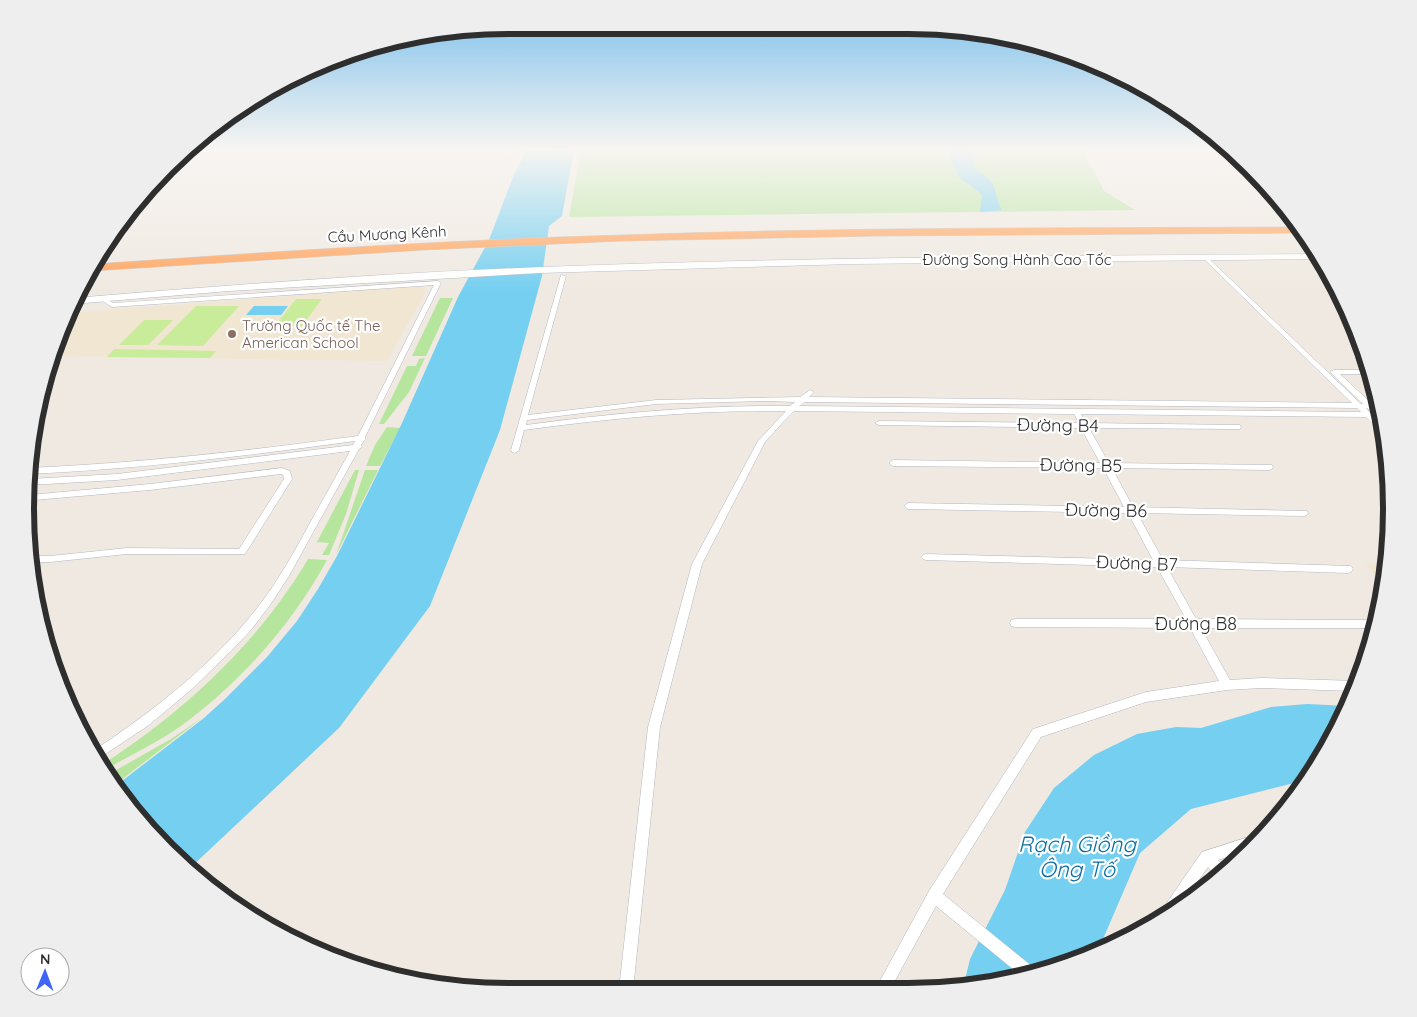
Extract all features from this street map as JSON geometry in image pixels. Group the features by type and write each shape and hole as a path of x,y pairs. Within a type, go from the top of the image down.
{"highway":[{"path":"793,230 1287,222"},
{"path":"793,230 1293,230"},
{"name":"Cầu Mương Kênh","path":"224,254 793,230"},
{"path":"105,259 224,254"},
{"path":"99,267 224,254"}],"main road":[{"name":"Đường Song Hành Cao Tốc","path":"101,298 296,283 714,263 1311,257"},
{"path":"83,300 101,298"}],"street":[{"path":"1205,257 1375,421"},
{"path":"515,450 563,276"},
{"path":"100,751 148,718 186,688 251,622 280,584 360,442 438,283 112,305 101,298"},
{"path":"1363,372 1334,372 1372,408"},
{"path":"627,983 654,727 697,564 762,441 780,420 806,396"},
{"path":"524,418 656,402 806,396 1370,406"},
{"path":"521,428 583,419 648,413 794,408 1374,415"},
{"path":"1076,411 1227,685"},
{"name":"Đường B4","path":"879,423 1237,427"},
{"path":"36,472 86,469 360,442"},
{"path":"35,482 117,477 360,442"},
{"name":"Đường B5","path":"893,463 1269,468"},
{"path":"34,497 150,487 282,471 287,473 288,479 242,552 127,551 37,559"},
{"name":"Đường B6","path":"908,506 1304,513"},
{"name":"Đường B7","path":"926,557 1348,569"},
{"name":"Đường B8","path":"1015,623 1369,624"},
{"path":"886,983 934,896 1037,733 1146,697 1227,685 1261,683 1349,686"},
{"path":"1178,899 1207,857 1243,845"},
{"path":"1207,857 1218,868"},
{"path":"934,896 1025,968"}],"shaded area":[{"name":"Trường Quốc tế The American School","path":"411,287 421,287 426,291 387,361 59,356 77,312"},
{"path":"1366,564 1380,565 1378,579"}],"green space":[{"path":"573,196 1113,196 1135,210 569,217"},
{"path":"440,298 453,298 426,356 412,356"},
{"path":"296,299 322,299 302,326 275,326"},
{"path":"196,306 239,306 203,346 157,345"},
{"path":"144,320 173,320 148,345 119,345"},
{"path":"114,349 216,351 210,358 107,357"},
{"path":"425,358 409,392 384,424 379,424 407,366 416,366 419,359"},
{"path":"387,427 400,428 380,466 366,466 375,445"},
{"path":"355,470 359,470 346,514 329,555 322,555 329,543 317,542"},
{"path":"365,470 378,470 336,555"},
{"path":"308,559 327,560 297,608 280,630 262,652 222,693 178,728 110,767 107,762 164,720 218,672 244,646 289,589"},
{"path":"202,718 120,781 114,771 171,739"}],"water":[{"path":"506,196 565,196 562,216 549,226 542,276 500,430 430,606 339,728 194,864 152,822 121,782 204,718 225,699 267,657 297,621 337,556 402,423 458,297 489,240"},
{"path":"982,196 997,196 1002,210 980,212"},
{"path":"254,306 288,306 281,315 246,315"},
{"name":"Rạch Giồng Ông Tố","path":"1307,704 1340,706 1320,746 1296,783 1191,809 1140,853 1102,941 1061,958 1031,967 965,979 970,959 1005,890 1025,832 1054,788 1094,755 1137,734 1176,727 1201,728 1271,707"}],"place":[{"name":"Trường Quốc tế The American School","path":"232,334"}]}
